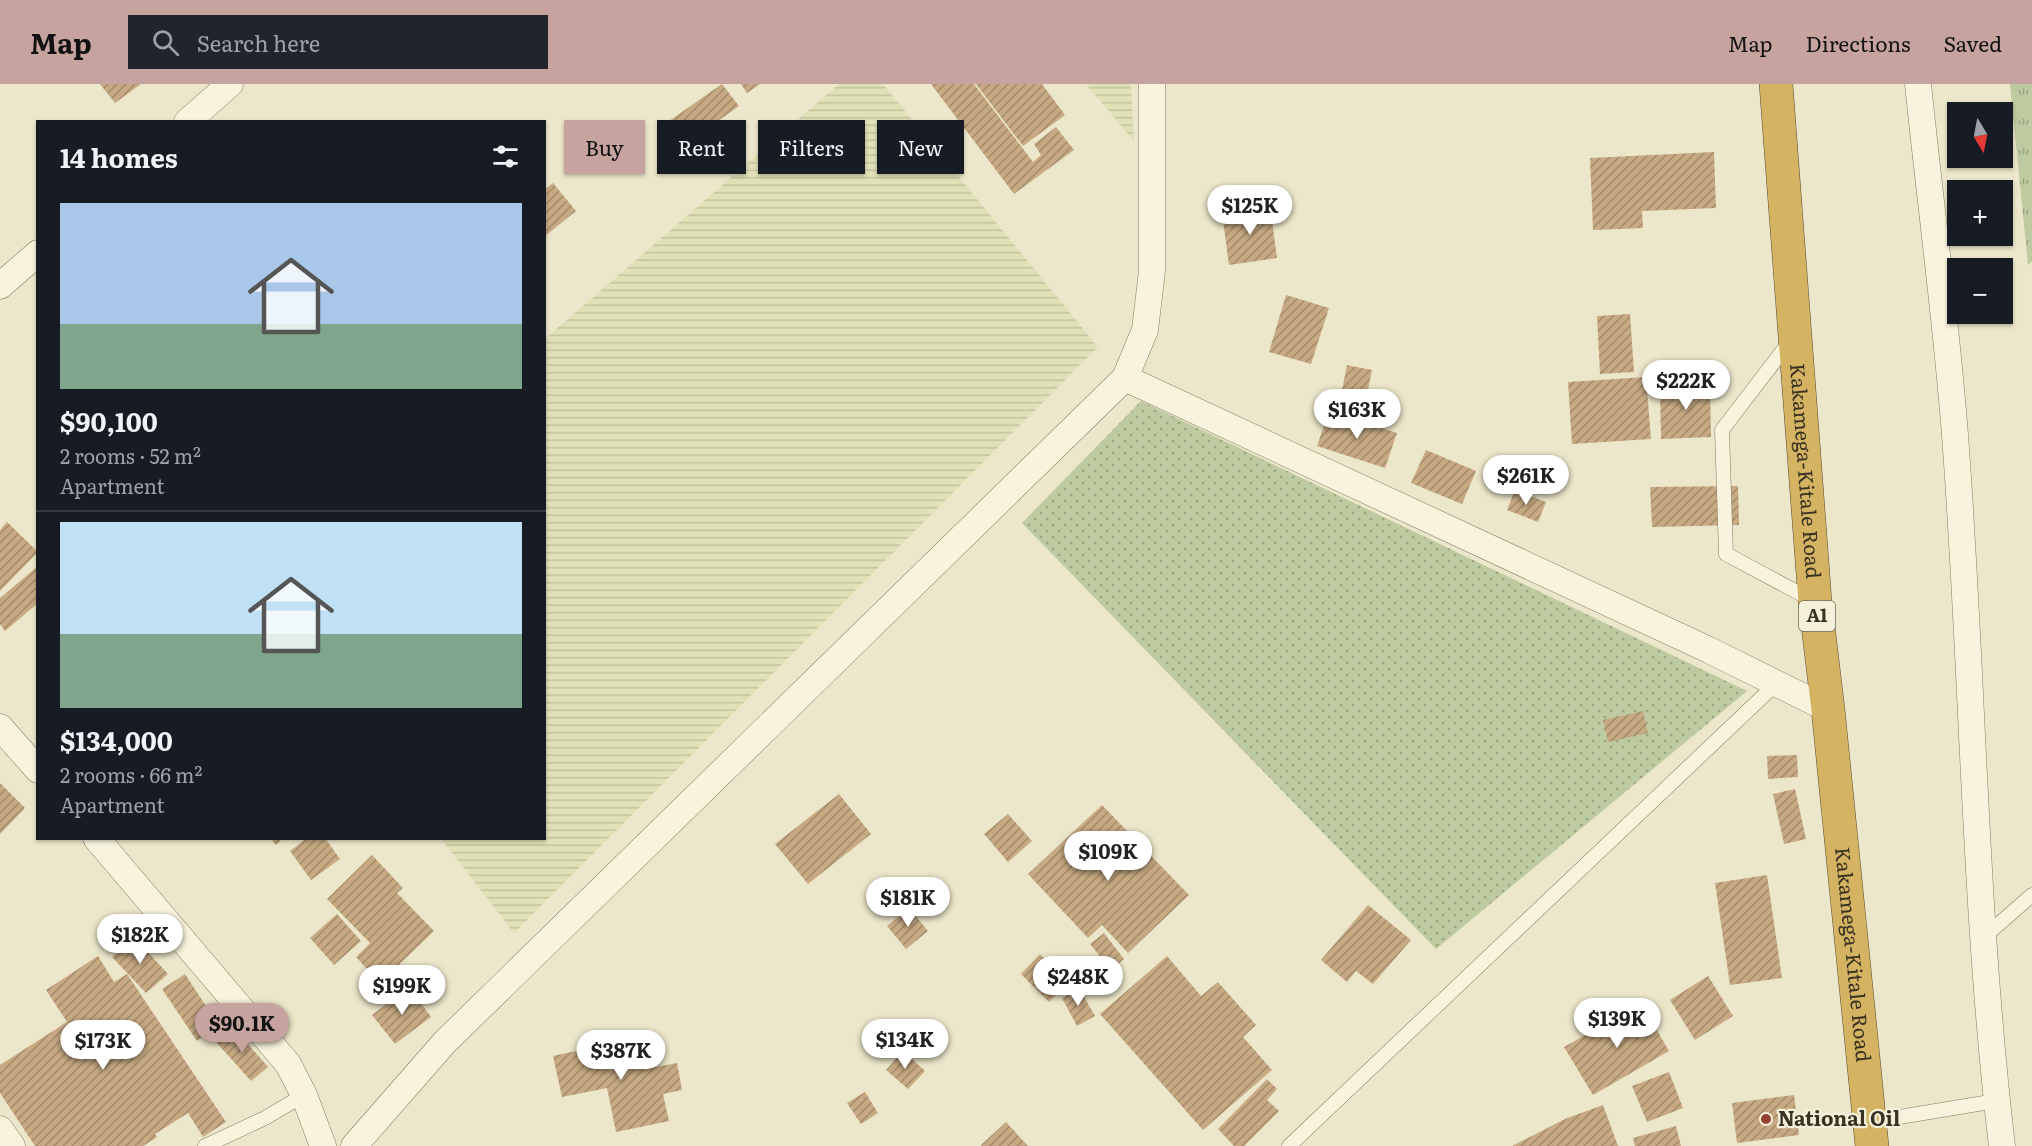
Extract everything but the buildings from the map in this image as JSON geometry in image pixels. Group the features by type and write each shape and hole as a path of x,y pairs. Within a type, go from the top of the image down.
{"highway":[{"name":"Kakamega-Kitale Road","path":"1776,84 1815,601 1871,1134"}],"street":[{"path":"189,120 230,84"},
{"path":"354,1146 445,1042 1125,378 1145,330 1152,271 1152,84"},
{"path":"1918,84 1955,435 1984,937 1996,1101 2002,1146"},
{"path":"0,286 36,255"},
{"path":"1125,378 1709,650 1828,709"},
{"path":"0,727 36,768"},
{"path":"98,840 288,1064 304,1095 323,1146"},
{"path":"0,1129 12,1146"}],"lane":[{"path":"1796,334 1722,430 1726,554 1815,601"},
{"path":"1289,1146 1777,683"},
{"path":"1984,937 2032,894"},
{"path":"206,1146 265,1118 304,1095"},
{"path":"1871,1134 1996,1101"}],"green space":[{"path":"839,84 883,84 912,120 877,120 877,174 957,174 1098,347 514,933 442,840 546,840 546,338 735,174 746,174 746,165 758,154 758,174 865,174 865,120 797,120"},
{"path":"1086,84 1131,84 1134,141"},
{"path":"2010,84 2032,84 2032,261 2028,265 2013,102"},
{"path":"1141,401 1747,691 1436,949 1022,523"}],"place":[{"name":"National Oil","path":"1766,1119"}]}
